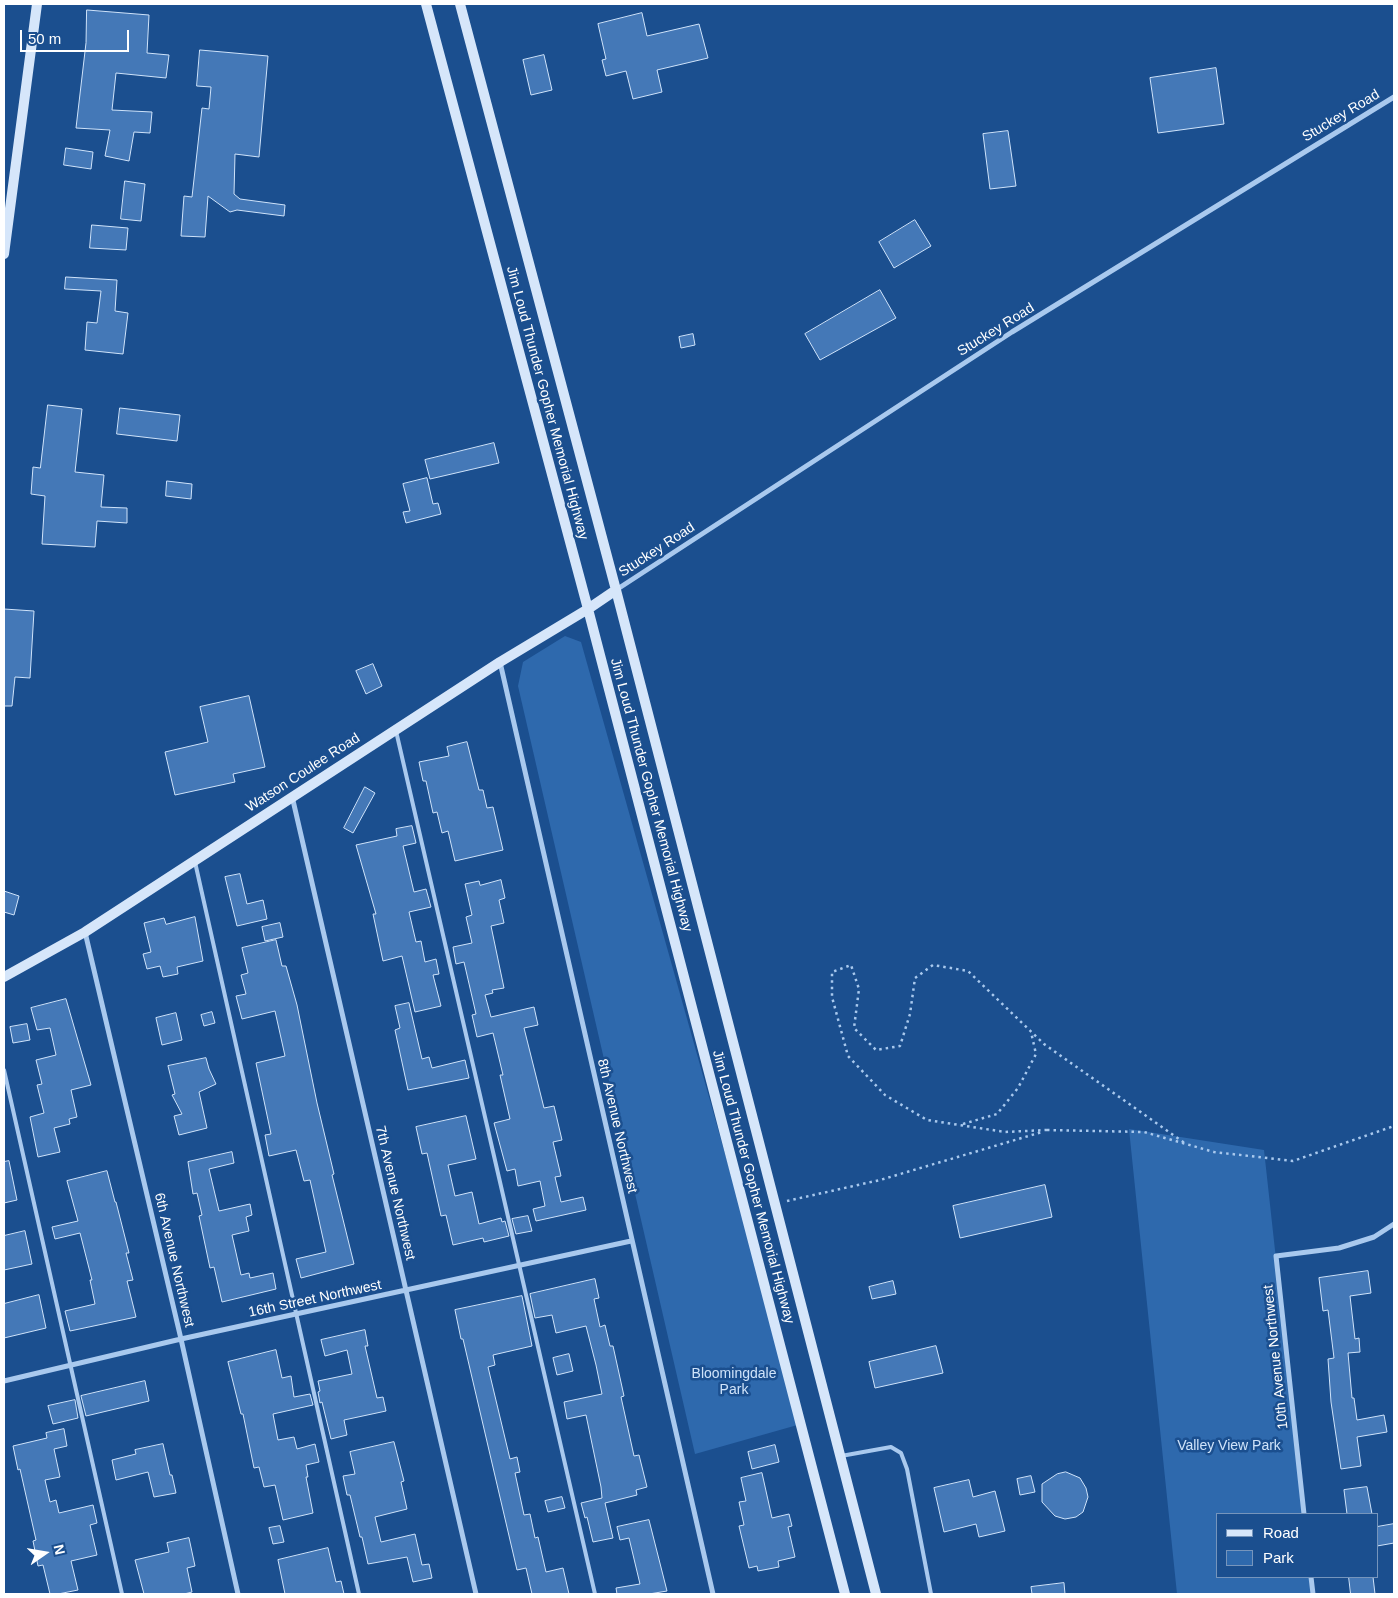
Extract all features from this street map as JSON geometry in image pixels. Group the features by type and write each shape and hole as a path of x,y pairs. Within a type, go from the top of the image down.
{"main road":[{"path":"4,254 37,4"},
{"name":"Jim Loud Thunder Gopher Memorial Highway","path":"426,4 588,609 845,1594"},
{"name":"Jim Loud Thunder Gopher Memorial Highway","path":"460,4 616,590 876,1594"},
{"name":"Watson Coulee Road","path":"4,977 85,932 500,662 616,590"}],"street":[{"name":"Stuckey Road","path":"616,590 1012,332 1394,97"},
{"name":"8th Avenue Northwest","path":"500,662 712,1594"},
{"name":"7th Avenue Northwest","path":"292,796 476,1594"},
{"name":"6th Avenue Northwest","path":"85,932 181,1339 238,1594"},
{"name":"10th Avenue Northwest","path":"1304,1513 1276,1256 1339,1248 1374,1237 1394,1224"},
{"name":"16th Street Northwest","path":"4,1381 181,1339 631,1241"},
{"path":"1311,1578 1313,1594"}],"lane":[{"path":"396,729 594,1594"},
{"path":"194,860 359,1594"},
{"path":"4,1070 122,1594"},
{"path":"840,1457 891,1447 902,1453 931,1594"}],"path":[{"path":"1186,1144 1044,1044 968,971 933,965 915,978 910,1014 900,1046 876,1050 854,1028 859,989 851,965 832,972 832,997 848,1056 885,1095 927,1120 1005,1132 1047,1130 1144,1132 1186,1144 1214,1152 1293,1160 1394,1126"},
{"path":"962,1125 998,1114 1018,1088 1036,1054 1031,1031"},
{"path":"774,1204 880,1180 1047,1130"}],"green space":[{"name":"Bloomingdale Park","path":"565,636 581,642 801,1424 695,1454 518,686 523,662"},
{"name":"Valley View Park","path":"1129,1129 1264,1150 1304,1513 1216,1513 1216,1578 1311,1578 1313,1594 1177,1594"}],"building":[{"path":"87,10 149,15 147,53 169,55 166,78 116,73 112,110 152,112 150,133 134,132 129,161 105,156 110,130 76,128 86,43"},
{"path":"642,13 647,36 699,24 708,58 657,70 662,92 633,99 626,71 606,76 602,60 606,59 598,24"},
{"path":"200,50 268,56 259,157 235,154 234,194 240,199 285,205 284,216 237,210 230,212 208,196 205,237 181,236 184,196 192,197 202,108 209,109 211,87 197,86"},
{"path":"544,55 552,90 531,95 523,60"},
{"path":"1216,68 1224,124 1158,133 1150,78"},
{"path":"1008,131 1016,186 990,189 983,134"},
{"path":"66,148 93,152 91,169 64,165"},
{"path":"125,181 145,184 141,221 121,219"},
{"path":"915,220 931,246 894,268 879,242"},
{"path":"92,225 128,228 126,250 90,248"},
{"path":"66,277 117,280 115,311 128,313 123,354 85,350 87,322 97,323 101,291 65,289"},
{"path":"880,290 896,318 820,360 805,334"},
{"path":"693,334 695,345 681,348 679,337"},
{"path":"48,405 82,409 75,472 104,475 101,507 127,508 127,523 97,521 95,547 42,544 45,496 31,494 33,467 40,468"},
{"path":"120,408 180,415 177,441 117,434"},
{"path":"494,443 499,463 430,479 425,460"},
{"path":"427,478 433,504 438,503 441,514 406,523 403,512 410,511 403,484"},
{"path":"167,481 192,484 191,499 166,496"},
{"path":"4,609 34,611 30,678 15,677 12,706 4,706"},
{"path":"373,664 382,686 366,694 356,671"},
{"path":"249,696 265,767 233,774 235,782 175,795 165,752 208,742 200,707"},
{"path":"467,742 479,790 483,790 487,808 493,807 503,850 455,861 448,831 442,833 437,812 433,813 426,781 423,781 419,762 449,756 447,747"},
{"path":"365,787 375,793 353,833 344,828"},
{"path":"412,826 416,843 403,846 414,892 426,889 431,907 409,912 416,942 421,941 425,962 436,959 439,974 433,975 441,1006 415,1012 402,956 383,961 373,914 376,914 356,845 397,836 396,829"},
{"path":"240,874 247,904 263,900 267,919 237,926 225,877"},
{"path":"501,880 505,898 499,900 504,923 491,926 504,988 492,990 493,993 485,995 491,1017 534,1007 538,1025 524,1028 544,1108 554,1106 562,1140 553,1142 561,1176 555,1177 561,1202 583,1197 586,1210 536,1221 533,1209 545,1206 540,1181 518,1186 515,1169 507,1171 494,1123 510,1119 500,1075 503,1075 493,1033 477,1037 472,1015 476,1014 464,962 456,964 453,947 472,943 466,917 472,915 465,884 479,881 480,885"},
{"path":"4,891 19,896 14,915 4,912"},
{"path":"195,917 203,961 177,967 178,974 163,977 160,966 147,969 143,954 151,952 144,923 164,918 166,924"},
{"path":"280,923 283,937 265,941 262,927"},
{"path":"276,940 282,966 286,966 297,1005 334,1174 332,1175 354,1264 301,1278 296,1259 326,1252 310,1180 304,1181 296,1150 269,1156 265,1135 271,1134 256,1063 285,1056 275,1011 242,1019 236,996 246,994 241,975 248,973 242,948"},
{"path":"66,999 91,1085 71,1090 77,1117 69,1119 70,1124 54,1128 60,1152 38,1157 30,1117 44,1113 37,1085 42,1084 36,1060 56,1055 50,1028 37,1030 31,1008"},
{"path":"409,1003 422,1059 429,1057 432,1068 465,1060 469,1078 408,1090 395,1030 400,1028 395,1006"},
{"path":"212,1012 215,1023 204,1026 201,1015"},
{"path":"176,1013 182,1040 162,1045 156,1018"},
{"path":"27,1024 30,1040 13,1043 10,1027"},
{"path":"206,1058 216,1084 199,1092 207,1128 179,1135 174,1116 182,1114 172,1095 175,1094 168,1066"},
{"path":"466,1116 476,1159 448,1165 455,1196 472,1192 479,1224 501,1218 502,1222 505,1221 509,1236 484,1242 483,1238 453,1245 446,1215 441,1216 427,1153 422,1154 416,1127"},
{"path":"232,1152 234,1163 209,1169 219,1211 250,1204 252,1215 246,1217 249,1231 232,1235 241,1275 249,1273 250,1278 273,1273 276,1289 222,1302 214,1267 210,1268 199,1216 202,1215 197,1193 193,1194 188,1162"},
{"path":"9,1161 17,1200 4,1203 4,1162"},
{"path":"107,1171 129,1253 126,1253 133,1280 127,1281 136,1317 70,1331 65,1311 95,1304 90,1280 92,1280 80,1233 55,1239 52,1227 78,1221 67,1181"},
{"path":"1045,1185 1052,1217 960,1238 953,1206"},
{"path":"528,1216 532,1231 516,1234 512,1219"},
{"path":"25,1231 32,1264 4,1270 4,1236"},
{"path":"1368,1271 1371,1293 1350,1296 1355,1339 1359,1338 1360,1352 1348,1353 1352,1398 1354,1398 1357,1420 1384,1415 1387,1432 1357,1437 1361,1466 1341,1469 1331,1402 1328,1359 1334,1358 1328,1310 1323,1311 1319,1278"},
{"path":"595,1279 599,1298 594,1299 600,1327 605,1325 610,1346 613,1346 624,1396 621,1397 634,1456 639,1455 647,1487 636,1490 637,1495 605,1503 613,1538 593,1542 587,1517 585,1518 581,1503 602,1498 601,1487 586,1415 567,1419 564,1402 602,1394 596,1365 586,1326 556,1333 552,1315 535,1318 530,1294"},
{"path":"893,1281 896,1294 872,1299 869,1287"},
{"path":"39,1295 46,1328 4,1338 4,1304"},
{"path":"522,1296 532,1346 493,1355 495,1365 488,1367 510,1459 517,1457 520,1472 515,1473 524,1515 530,1514 535,1538 538,1537 546,1572 563,1568 569,1594 532,1594 526,1568 517,1570 455,1310"},
{"path":"365,1330 368,1346 365,1346 377,1398 383,1397 386,1411 344,1420 347,1435 331,1439 322,1402 320,1403 318,1381 352,1374 347,1350 325,1356 321,1340"},
{"path":"936,1346 943,1373 875,1388 869,1362"},
{"path":"276,1350 282,1378 291,1376 294,1397 310,1394 313,1405 273,1414 278,1440 294,1437 297,1449 315,1444 319,1462 306,1465 308,1477 306,1477 313,1513 283,1520 275,1485 264,1487 259,1467 254,1468 243,1414 241,1414 228,1362"},
{"path":"569,1354 573,1371 557,1375 553,1358"},
{"path":"145,1381 149,1401 86,1416 81,1396"},
{"path":"75,1400 78,1418 53,1424 48,1406"},
{"path":"64,1429 67,1446 54,1449 60,1477 45,1480 50,1502 56,1500 59,1513 93,1505 97,1523 90,1525 97,1555 71,1561 78,1590 50,1594 43,1565 38,1566 33,1541 36,1540 13,1446 47,1438 46,1433"},
{"path":"394,1442 404,1481 401,1482 407,1509 375,1517 381,1542 415,1534 422,1565 429,1564 432,1578 413,1582 407,1557 368,1564 362,1537 360,1537 350,1495 347,1495 343,1476 355,1474 350,1452"},
{"path":"163,1444 176,1493 154,1497 148,1472 116,1480 112,1460 136,1454 135,1450"},
{"path":"775,1445 779,1462 752,1469 748,1452"},
{"path":"1066,1472 1080,1478 1086,1488 1088,1497 1083,1512 1076,1517 1065,1519 1055,1516 1042,1502 1042,1484 1057,1474"},
{"path":"762,1473 772,1518 789,1514 792,1526 788,1527 795,1557 778,1561 779,1567 758,1571 757,1566 749,1568 739,1526 744,1525 739,1502 746,1501 741,1478"},
{"path":"1031,1476 1035,1492 1020,1495 1017,1479"},
{"path":"969,1480 973,1497 995,1491 1005,1531 979,1537 976,1524 944,1532 934,1488"},
{"path":"1367,1487 1372,1513 1347,1513 1344,1490"},
{"path":"562,1497 565,1508 548,1512 545,1501"},
{"path":"649,1520 667,1591 649,1594 617,1594 616,1588 640,1584 629,1538 620,1540 617,1527"},
{"path":"1394,1524 1394,1543 1378,1546 1378,1527"},
{"path":"280,1526 284,1542 273,1544 269,1528"},
{"path":"189,1538 195,1566 187,1568 192,1592 184,1594 144,1594 135,1560 169,1552 167,1543"},
{"path":"328,1548 336,1582 341,1581 344,1594 285,1594 278,1560"},
{"path":"1349,1578 1373,1578 1375,1594 1351,1594"},
{"path":"1064,1583 1065,1594 1032,1594 1031,1587"}]}
